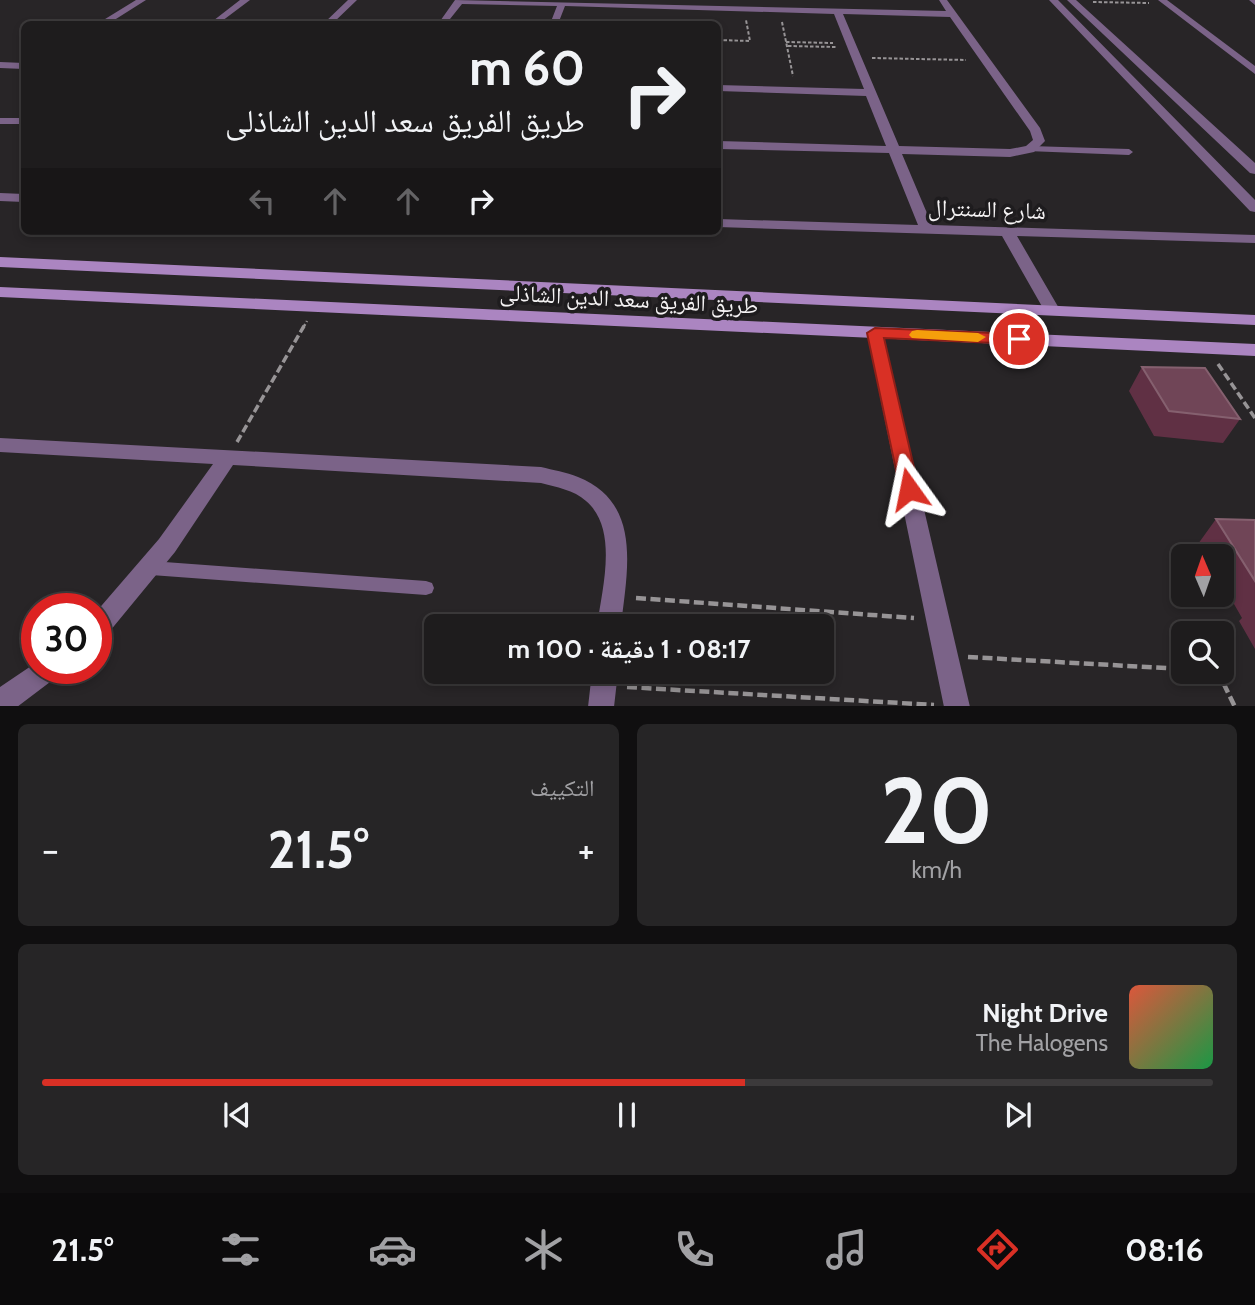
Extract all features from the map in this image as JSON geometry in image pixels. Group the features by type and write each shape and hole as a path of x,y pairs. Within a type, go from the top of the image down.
{"street":[{"path":"107,21 142,0"},
{"path":"217,21 246,0"},
{"path":"330,21 353,0"},
{"path":"721,145 1010,153 1030,149 1039,141 1036,131 943,0"},
{"path":"1053,0 1255,208"},
{"path":"444,21 459,1 953,14"},
{"path":"1072,1 1255,170"},
{"path":"1164,2 1255,71"},
{"path":"555,21 562,4"},
{"path":"837,11 927,230"},
{"path":"0,65 21,66"},
{"path":"721,88 871,93"},
{"path":"0,121 21,121"},
{"path":"0,197 21,198"},
{"name":"شارع السنترال","path":"721,223 1255,239"},
{"path":"1008,233 1052,310"},
{"name":"طريق الفريق سعد الدين الشاذلى","path":"0,262 1255,320"},
{"path":"354,309 374,307 390,296 390,284 380,279"},
{"path":"449,313 427,307 430,294 444,286 466,284"},
{"name":"طريق الفريق سعد الدين الشاذلى","path":"0,292 1255,350"},
{"path":"875,333 957,706"},
{"path":"0,444 541,475 564,479 585,488 601,502 612,520 618,540 611,614"},
{"path":"112,613 151,568 229,456"},
{"path":"0,703 27,684"}],"lane":[{"path":"1030,149 1129,152"},
{"path":"151,568 426,588"}],"path":[{"path":"1072,1 1164,2"},
{"path":"721,40 750,41 744,8"},
{"path":"780,9 796,90"},
{"path":"787,44 987,61"},
{"path":"229,456 315,307"},
{"path":"1207,348 1255,418"},
{"path":"612,597 938,620"},
{"path":"945,655 1171,668"},
{"path":"1224,684 1236,706"},
{"path":"603,688 957,706"}],"building":[{"path":"1142,367 1205,368 1240,419 1169,411"},
{"path":"1216,519 1255,520 1255,581 1234,544"}],"slow traffic":[{"path":"917,335 978,337"}],"route":[{"path":"909,489 875,333 1019,339"}]}
